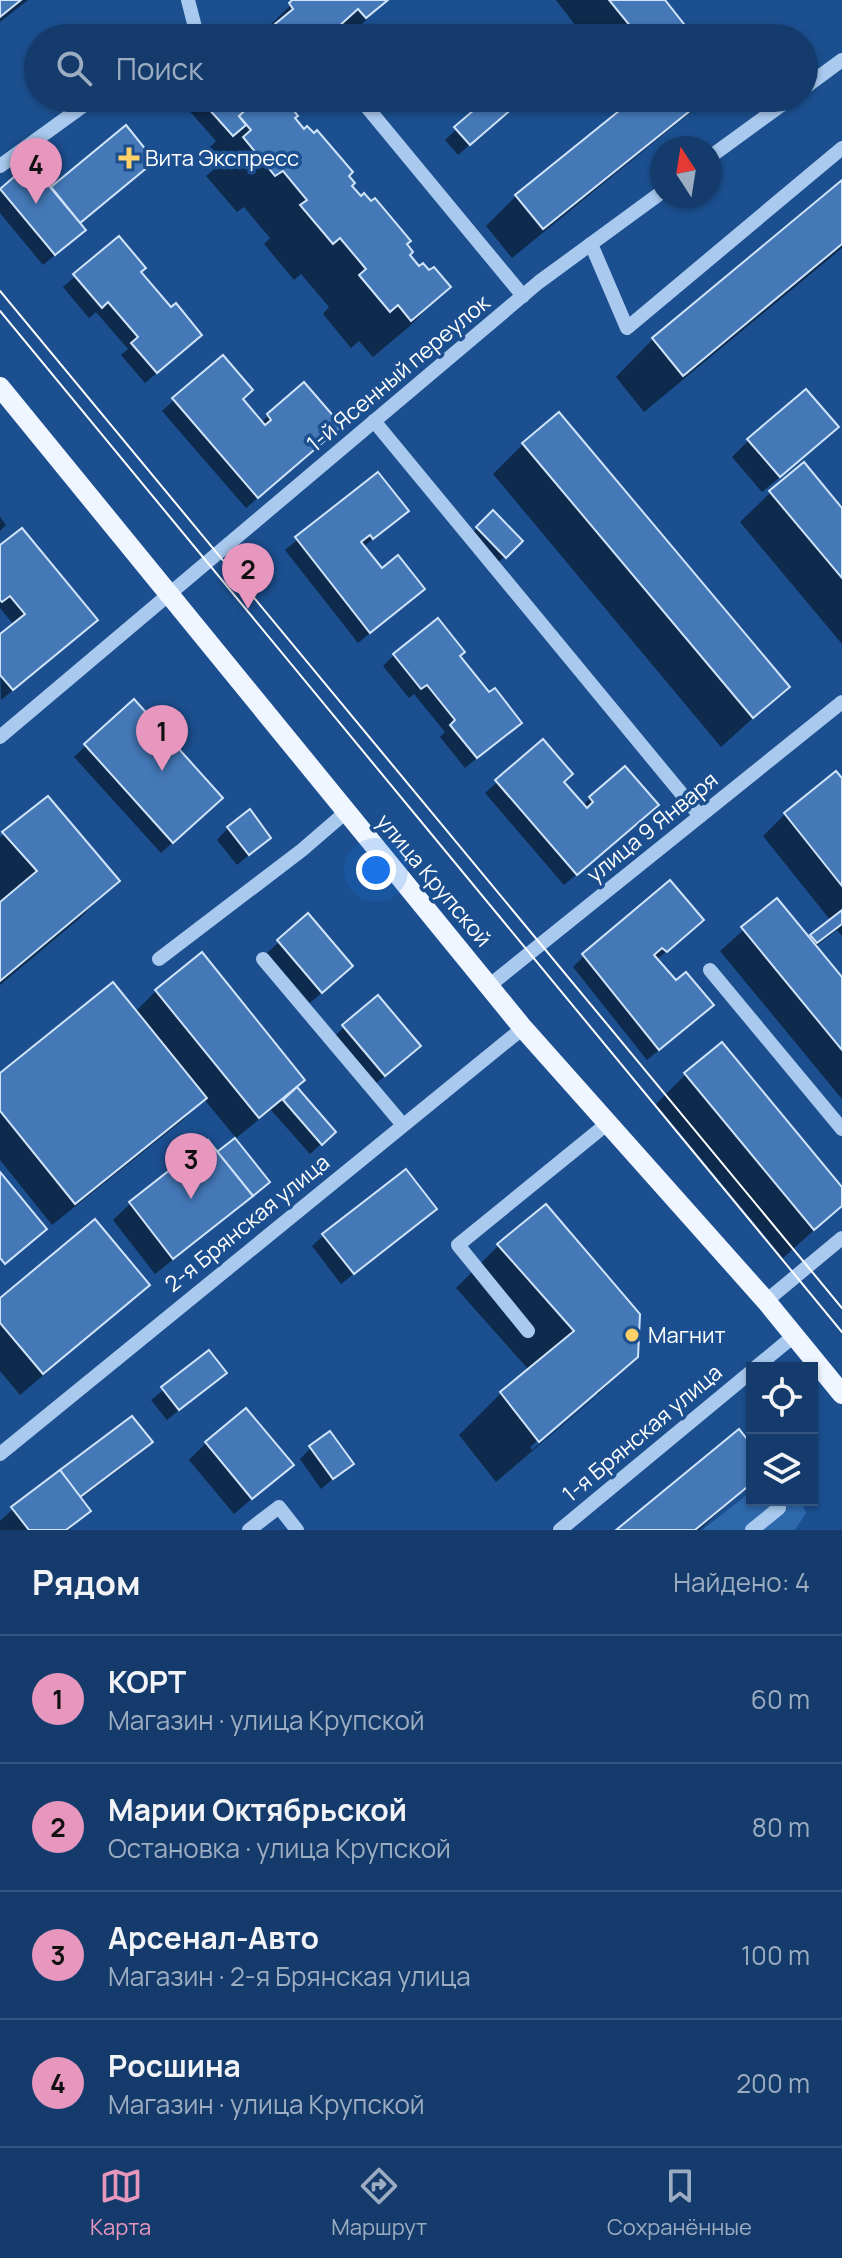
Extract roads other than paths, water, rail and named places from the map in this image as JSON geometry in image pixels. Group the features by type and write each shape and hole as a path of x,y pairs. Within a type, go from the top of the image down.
{"main road":[{"name":"улица Крупской","path":"0,387 523,1028 766,1301 842,1394"}],"street":[{"path":"188,0 194,24"},
{"path":"818,78 842,60"},
{"path":"0,166 75,112"},
{"path":"371,112 523,296"},
{"path":"722,148 772,112"},
{"path":"591,244 627,328 842,148"},
{"name":"1-й Ясенный переулок","path":"0,737 523,296 650,201"},
{"path":"374,421 700,816"},
{"name":"улица 9 Января","path":"490,985 842,702"},
{"path":"159,959 302,850 346,812"},
{"path":"263,959 403,1125"},
{"path":"710,970 842,1129"},
{"name":"2-я Брянская улица","path":"0,1454 523,1028"},
{"path":"528,1331 458,1245 608,1123"},
{"path":"766,1301 842,1238"},
{"name":"1-я Брянская улица","path":"762,1362 795,1335"},
{"name":"1-я Брянская улица","path":"560,1530 746,1376"},
{"path":"249,1530 279,1507 297,1530"},
{"path":"752,1530 779,1508"}],"tram line":[{"path":"0,291 842,1308"},
{"path":"0,311 842,1332"}],"place":[{"name":"Вита Экспресс","path":"129,158"},
{"name":"Росшина","path":"36,204"},
{"name":"Марии Октябрьской","path":"248,609"},
{"name":"КОРТ","path":"162,771"},
{"name":"Арсенал-Авто","path":"191,1199"},
{"name":"Магнит","path":"632,1335"}]}
